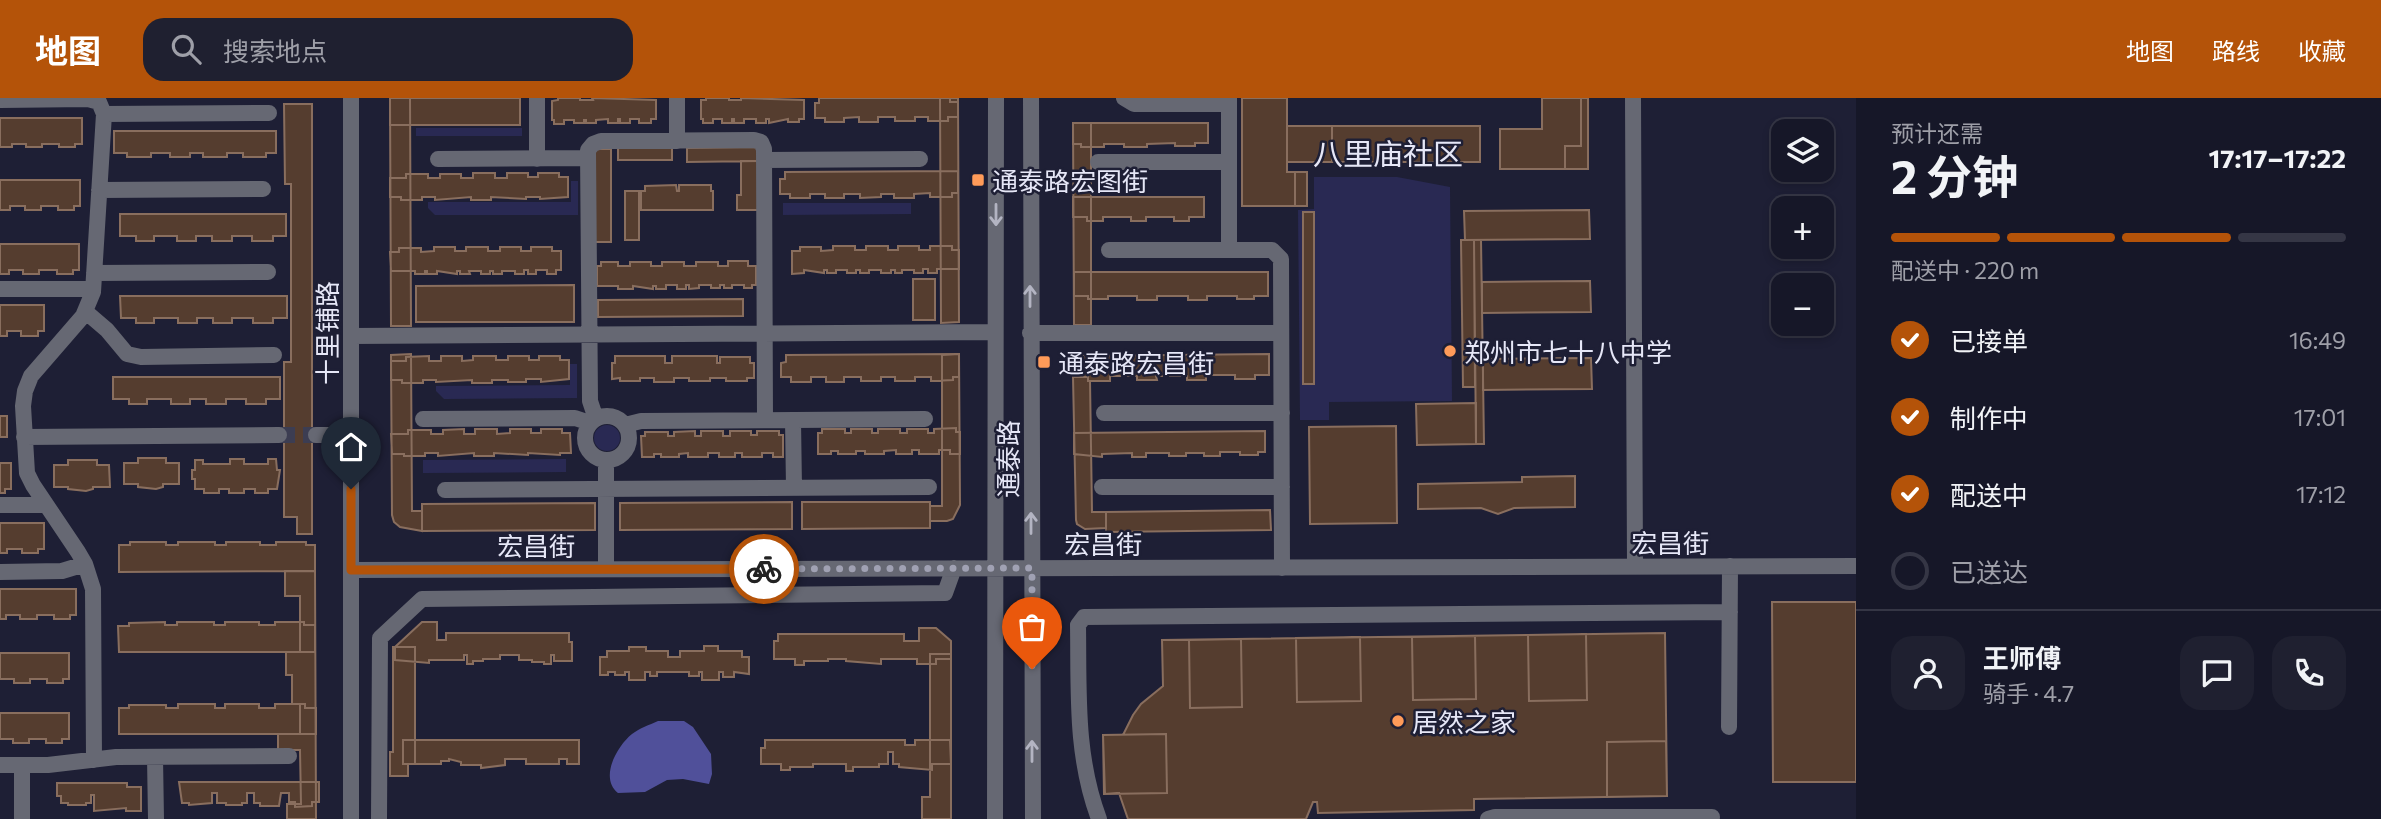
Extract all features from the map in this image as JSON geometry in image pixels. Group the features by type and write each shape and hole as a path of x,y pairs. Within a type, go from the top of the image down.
{"street":[{"name":"十里铺路","path":"351,98 351,819"},
{"path":"537,98 537,159"},
{"path":"677,98 677,141"},
{"name":"通泰路","path":"995,819 996,98"},
{"name":"通泰路","path":"1031,98 1033,819"},
{"path":"1124,98 1134,104 1229,101 1229,250"},
{"path":"1633,98 1634,567"},
{"path":"0,100 88,99 99,102 104,114 94,281 86,312 31,376 25,391 24,437 27,473 85,564 93,589 94,760"},
{"path":"104,114 185,106 269,113"},
{"path":"593,421 589,334 589,150 593,144 601,141 754,140 761,142 764,149 765,420"},
{"path":"439,159 589,158"},
{"path":"764,160 920,159"},
{"path":"1098,162 1229,162"},
{"path":"99,190 263,189"},
{"path":"1109,250 1272,250 1281,259 1282,568"},
{"path":"0,289 268,272"},
{"path":"86,312 107,330 127,354 141,357 274,355"},
{"path":"351,335 995,332"},
{"path":"1030,333 1281,333"},
{"path":"1104,413 1282,413"},
{"path":"602,416 615,417 625,425 629,438 625,451 620,456 606,460 598,458 587,449 585,434 593,421 602,416"},
{"path":"423,419 575,418 593,421"},
{"path":"625,425 641,421 925,419"},
{"path":"793,420 793,488"},
{"path":"24,437 279,435"},
{"path":"316,435 351,435"},
{"path":"606,460 606,569"},
{"path":"444,490 929,487"},
{"path":"1102,487 1282,487"},
{"path":"0,505 46,505"},
{"path":"0,572 62,572 85,564"},
{"path":"1729,727 1730,566"},
{"name":"宏昌街","path":"351,570 1856,566"},
{"path":"379,819 380,638 422,599 945,593 954,568"},
{"path":"756,569 756,595"},
{"path":"1099,819 1091,794 1079,733 1078,625 1084,617 1730,612"},
{"path":"0,765 48,765 116,757 289,756"},
{"path":"155,757 156,819"},
{"path":"22,765 22,819"},
{"path":"1488,819 1712,817"}],"shaded area":[{"path":"416,128 522,128 522,136 416,136"},
{"path":"1314,177 1397,177 1450,187 1452,401 1329,402 1329,420 1300,420 1298,210 1314,209"},
{"path":"571,181 578,181 578,215 435,215 428,208 428,202 571,202"},
{"path":"783,203 911,203 911,214 783,215"},
{"path":"570,364 577,364 577,398 444,399 436,391 436,386 570,385"},
{"path":"607,425 616,429 620,438 616,447 607,451 598,447 594,438 598,429"},
{"path":"566,459 566,472 423,473 423,460"},
{"path":"658,721 684,721 693,727 711,754 712,774 709,784 683,779 667,780 645,792 618,793 610,779 616,754 632,734"}],"building":[{"path":"390,98 410,98 411,326 391,326"},
{"path":"390,98 520,98 520,125 390,125"},
{"path":"558,98 656,100 656,119 651,119 651,123 639,123 639,119 630,119 630,123 620,123 618,119 618,123 608,123 608,119 596,120 596,123 564,120 564,124 554,124 552,101"},
{"path":"819,98 950,98 950,102 958,102 958,117 948,117 948,121 928,121 928,117 915,117 915,121 895,121 895,117 878,117 878,122 859,122 859,117 844,118 844,122 825,122 825,118 815,118 815,103 819,103"},
{"path":"940,98 958,98 959,322 941,323"},
{"path":"1242,98 1287,98 1287,172 1295,172 1295,206 1242,206"},
{"path":"1542,98 1581,98 1581,146 1565,146 1565,169 1500,169 1500,129 1542,129"},
{"path":"1581,98 1588,98 1588,169 1565,169 1565,146 1581,146"},
{"path":"701,100 804,100 804,119 799,119 799,122 788,122 788,119 769,123 769,119 766,119 766,123 756,123 756,119 744,119 744,123 734,123 732,119 732,123 722,123 722,119 713,119 713,123 703,123"},
{"path":"284,104 312,104 312,534 297,534 297,517 284,517 284,362 291,362 291,184 285,184"},
{"path":"0,118 82,118 82,144 75,144 75,147 42,144 42,147 26,147 26,144 12,144 12,147 0,147"},
{"path":"1073,123 1091,123 1091,325 1074,325"},
{"path":"1073,123 1208,123 1208,143 1195,143 1195,146 1175,146 1175,143 1147,144 1147,147 1104,144 1104,147 1081,147 1081,144 1073,144"},
{"path":"1287,126 1332,126 1332,162 1287,162"},
{"path":"1332,126 1480,126 1480,162 1332,162"},
{"path":"114,131 276,131 276,153 266,153 266,157 243,157 243,153 227,153 227,157 203,157 203,153 190,153 190,157 170,157 170,153 151,153 151,157 127,157 127,153 114,153"},
{"path":"758,147 758,161 687,162 687,148"},
{"path":"618,148 672,148 672,160 618,160"},
{"path":"594,149 611,149 611,242 594,242"},
{"path":"741,161 758,161 758,210 737,210 737,195 741,195"},
{"path":"958,171 958,193 952,193 952,197 930,197 930,193 914,194 914,198 894,198 894,194 881,194 881,197 860,198 860,194 844,194 844,198 825,198 825,194 810,194 810,198 790,198 790,194 780,194 780,179 785,179 785,172"},
{"path":"1295,172 1307,172 1307,206 1295,206"},
{"path":"473,173 495,173 495,178 507,178 507,173 528,173 528,177 538,177 538,173 559,173 559,177 568,177 568,197 491,197 491,200 471,200 471,197 435,200 435,197 422,197 422,200 401,200 401,197 390,197 390,178 406,178 406,174 428,174 428,178 440,178 440,174 461,174 461,178 473,178"},
{"path":"0,180 80,180 80,206 74,206 74,210 41,206 41,210 25,210 25,206 10,206 10,210 0,210"},
{"path":"676,185 679,191 679,185 711,185 713,210 641,210 641,191 645,191 645,186"},
{"path":"625,191 639,191 639,240 625,240"},
{"path":"1073,197 1204,197 1204,217 1189,217 1189,221 1174,221 1174,217 1146,217 1146,221 1131,221 1131,217 1103,217 1103,221 1087,221 1087,217 1073,217"},
{"path":"1589,210 1590,239 1465,240 1464,211"},
{"path":"1303,212 1314,212 1314,384 1303,384"},
{"path":"120,214 286,214 286,236 273,236 273,241 252,241 252,236 232,236 232,241 212,241 212,236 196,236 196,241 177,241 177,236 154,236 154,241 136,241 136,236 120,236"},
{"path":"1461,240 1474,240 1475,387 1463,387"},
{"path":"1474,240 1481,240 1484,444 1476,444"},
{"path":"0,244 79,244 79,270 73,270 73,274 57,274 57,270 39,270 39,274 23,274 23,270 9,270 9,274 0,274"},
{"path":"833,246 855,246 855,250 866,250 866,246 888,246 888,250 898,250 898,246 919,246 919,250 930,250 930,246 952,246 952,250 959,250 959,269 937,269 937,273 928,273 928,269 923,269 923,273 914,273 914,270 881,273 881,270 869,270 869,273 860,273 860,270 856,270 856,273 847,273 847,270 836,270 836,273 827,273 827,270 824,270 824,273 804,270 804,273 792,274 792,251 800,251 800,247 833,250"},
{"path":"434,247 455,247 455,251 466,251 466,247 488,247 488,251 500,251 500,247 521,247 521,251 531,251 531,247 552,247 552,251 561,251 561,270 556,270 556,274 547,274 547,270 536,270 536,274 528,274 528,270 524,270 524,274 515,274 515,271 493,274 493,271 490,271 490,274 481,274 481,271 469,271 470,274 460,274 460,271 457,271 457,274 437,271 437,274 427,274 425,271 425,274 415,274 415,271 391,271 390,252 399,252 399,248 421,248 421,252 434,251"},
{"path":"728,261 748,261 748,266 756,266 756,285 752,285 752,288 732,285 732,288 724,288 724,285 720,285 720,288 711,288 711,285 699,285 699,288 689,289 689,285 686,285 686,289 677,289 677,285 666,285 666,289 656,289 656,286 653,286 653,289 633,286 633,289 618,289 618,286 597,286 597,266 601,266 601,262 618,262 618,266 630,266 630,262 651,262 651,266 662,266 662,262 684,262 684,266 696,266 696,262 718,262 718,266 728,266"},
{"path":"1074,272 1268,272 1268,296 1237,299 1237,296 1207,296 1207,300 1188,300 1188,296 1157,296 1157,300 1137,300 1137,296 1088,299 1088,296 1074,296"},
{"path":"913,279 935,279 935,320 913,320"},
{"path":"1590,281 1591,312 1482,313 1482,282"},
{"path":"574,285 574,322 416,322 416,286"},
{"path":"120,296 287,296 287,318 273,318 273,323 253,323 253,318 232,318 232,323 213,323 213,318 197,318 197,323 178,323 178,318 154,318 154,323 136,323 136,318 121,318"},
{"path":"743,299 743,316 598,317 598,300"},
{"path":"0,305 44,305 44,331 38,331 38,336 21,336 21,331 7,331 7,336 0,336"},
{"path":"411,354 412,511 422,511 422,531 400,527 394,522 392,515 391,355"},
{"path":"959,354 960,505 953,519 930,521 930,506 942,506 942,355"},
{"path":"959,354 959,377 953,377 953,380 931,381 931,377 915,377 915,381 895,381 895,377 881,377 881,381 861,381 861,377 844,377 844,382 826,382 826,377 811,377 811,382 791,382 791,377 781,377 781,363 786,362 786,355"},
{"path":"1269,354 1269,375 1255,375 1255,379 1235,379 1235,375 1206,375 1206,380 1187,380 1187,376 1156,376 1157,380 1137,380 1137,376 1110,376 1110,381 1088,381 1088,377 1073,377 1073,356"},
{"path":"429,356 429,361 441,361 441,356 462,356 462,361 473,360 473,356 496,356 496,360 508,360 508,356 529,356 529,360 539,360 539,356 560,356 560,360 569,360 569,379 541,382 541,379 526,379 526,382 492,380 492,383 472,383 472,380 423,380 423,383 402,383 402,380 391,380 391,361"},
{"path":"615,356 665,356 665,363 672,363 672,356 717,356 717,363 720,363 720,357 750,357 750,363 754,363 754,378 747,378 747,381 710,378 710,381 689,381 689,378 674,378 674,382 654,382 654,378 640,378 640,381 620,381 620,378 612,379"},
{"path":"1591,358 1592,389 1483,390 1483,359"},
{"path":"113,377 280,377 280,399 266,399 266,404 246,404 246,399 226,399 226,404 206,404 206,399 190,399 190,404 171,404 171,399 147,399 147,404 129,404 129,399 113,399"},
{"path":"1073,377 1088,377 1090,381 1092,512 1106,512 1106,528 1085,529 1077,524 1076,520"},
{"path":"1476,403 1476,444 1417,445 1416,404"},
{"path":"0,416 7,416 7,437 0,437"},
{"path":"1396,426 1397,523 1310,524 1309,427"},
{"path":"956,428 956,432 960,432 960,454 939,450 939,454 919,454 919,450 912,450 912,454 896,454 896,450 884,451 884,454 856,451 856,454 838,454 838,451 831,451 831,454 818,454 818,433 822,433 822,429 845,429 845,433 851,433 851,429 872,429 872,433 878,433 878,429 900,429 900,433 907,433 907,429 928,429 928,433 934,433 934,429"},
{"path":"464,429 464,434 475,434 475,429 497,429 497,434 510,433 510,429 531,429 531,433 541,433 541,429 562,429 562,433 570,433 571,453 494,453 494,456 474,456 474,453 438,456 438,453 425,453 425,456 392,454 391,434 408,434 408,430 431,430 431,434 443,434 443,430"},
{"path":"695,431 695,436 701,436 701,431 723,431 723,436 730,436 730,431 751,431 751,435 757,435 757,431 779,431 779,435 783,435 783,457 773,457 773,453 762,453 762,457 742,457 742,453 735,453 735,457 719,457 719,453 708,453 708,457 688,457 688,453 679,454 679,457 661,457 661,454 654,454 654,457 642,457 641,436 645,436 645,432 668,432 668,436 674,436 674,432"},
{"path":"1265,431 1265,452 1258,452 1258,455 1240,455 1240,452 1220,452 1220,456 1204,456 1204,453 1169,456 1169,453 1146,453 1146,457 1132,457 1132,453 1102,454 1102,457 1074,454 1074,433"},
{"path":"138,458 166,458 166,463 179,463 179,484 163,484 163,487 156,489 138,487 138,484 124,484 124,463 138,463"},
{"path":"230,459 244,459 244,464 268,464 268,459 276,459 277,470 280,470 277,489 268,489 268,493 255,493 255,489 244,489 244,493 229,493 229,489 219,489 219,493 204,493 204,489 195,489 192,470 195,470 195,460 203,460 203,464 230,464"},
{"path":"68,460 97,460 97,465 109,465 110,487 93,487 86,491 54,487 54,465 68,465"},
{"path":"0,463 11,463 11,489 5,489 5,493 0,493"},
{"path":"1575,476 1575,507 1514,508 1498,514 1481,508 1418,509 1418,484 1522,482 1522,477"},
{"path":"792,502 792,529 620,530 620,503"},
{"path":"802,502 930,502 930,528 802,529"},
{"path":"595,503 595,530 422,531 422,504"},
{"path":"1270,510 1271,530 1106,532 1106,512"},
{"path":"0,523 44,523 44,549 38,549 38,553 7,549 7,553 0,553"},
{"path":"130,542 166,542 166,545 178,545 178,542 215,542 215,545 226,545 226,542 260,542 260,545 276,545 276,542 306,542 306,545 315,545 315,571 119,572 119,545 130,545"},
{"path":"285,571 315,571 316,819 287,819 287,804 301,804 300,750 278,750 278,734 300,734 300,704 292,704 292,675 286,675 286,652 300,652 300,596 285,596"},
{"path":"0,589 76,589 76,615 70,615 70,619 37,615 37,619 20,619 20,615 6,615 6,619 0,619"},
{"path":"1772,602 1856,602 1856,782 1773,782"},
{"path":"165,622 165,625 177,625 177,622 214,622 214,625 225,625 225,622 259,622 259,625 275,625 275,622 304,622 304,625 315,625 315,652 119,652 118,626"},
{"path":"422,622 437,622 437,640 446,640 446,633 569,633 572,661 554,661 554,655 551,655 551,664 519,660 519,655 500,655 500,659 483,659 473,661 473,664 467,664 467,655 464,655 464,660 429,660 429,663 395,660 395,647"},
{"path":"919,628 936,628 951,641 951,659 936,659 936,664 917,664 917,659 881,659 881,664 828,659 804,661 804,665 795,665 795,659 774,659 774,641 778,641 778,634 904,634 904,641 919,641"},
{"name":"居然之家","path":"1665,633 1667,796 1474,799 1474,810 1318,813 1317,802 1313,802 1306,819 1128,819 1119,793 1105,794 1103,735 1123,735 1141,704 1163,686 1162,640"},
{"path":"1586,634 1587,700 1529,701 1528,635"},
{"path":"1475,636 1476,699 1413,700 1412,637"},
{"path":"1360,637 1361,701 1297,702 1296,638"},
{"path":"1241,639 1242,707 1190,708 1189,640"},
{"path":"704,646 718,646 718,651 742,651 742,657 749,657 749,674 734,672 734,677 723,677 723,672 719,672 719,680 702,680 702,672 699,672 699,676 689,676 689,672 657,672 657,676 650,676 650,672 645,672 645,680 629,680 629,672 625,672 625,675 608,672 608,675 600,675 600,657 607,657 607,651 629,651 629,647 646,647 646,651 668,651 668,657 680,657 680,651 704,651"},
{"path":"393,647 415,647 415,764 408,764 408,776 390,776 390,752 393,752"},
{"path":"0,653 69,653 69,679 63,679 63,683 30,679 30,683 14,683 14,679 0,679"},
{"path":"930,654 951,654 951,819 922,819 922,797 930,797"},
{"path":"178,704 215,704 215,708 225,708 225,704 259,704 259,708 275,708 275,704 305,704 305,708 316,708 316,734 119,734 119,708 129,708 129,705 166,705 166,708 178,708"},
{"path":"0,713 69,713 69,739 62,739 62,743 29,739 29,743 13,743 13,739 0,739"},
{"path":"1166,734 1167,793 1104,794 1103,735"},
{"path":"403,740 579,740 579,764 567,764 567,759 559,759 559,764 526,764 526,759 505,759 505,765 481,768 481,765 461,765 461,762 449,759 441,761 441,764 403,764"},
{"path":"765,740 905,740 905,745 915,745 915,740 950,740 951,764 932,764 932,770 899,767 899,764 893,764 893,752 888,752 888,764 879,764 879,767 853,767 853,771 846,771 846,764 813,764 813,767 790,767 790,770 781,770 781,764 761,764 761,748 765,748"},
{"path":"1666,741 1667,796 1607,797 1607,742"},
{"path":"179,782 319,782 319,802 312,802 312,806 295,807 295,802 289,802 289,793 281,793 279,806 260,806 260,803 254,803 254,793 247,793 247,803 226,805 217,803 217,793 212,793 212,803 189,805 182,803"},
{"path":"57,783 127,783 127,787 141,787 141,811 126,811 126,808 94,811 94,795 91,795 91,803 86,805 61,803 61,796 57,796"}],"tunnel":[{"path":"279,435 316,435"}],"way so far":[{"path":"764,569 1032,568 1032,669"}],"place":[{"name":"通泰路宏图街","path":"978,180"},
{"name":"郑州市七十八中学","path":"1450,351"},
{"name":"通泰路宏昌街","path":"1044,362"},
{"name":"居然之家","path":"1398,721"}],"district":[{"name":"八里庙社区","path":"1388,152"}],"route":[{"path":"351,489 351,570 764,569"}]}
